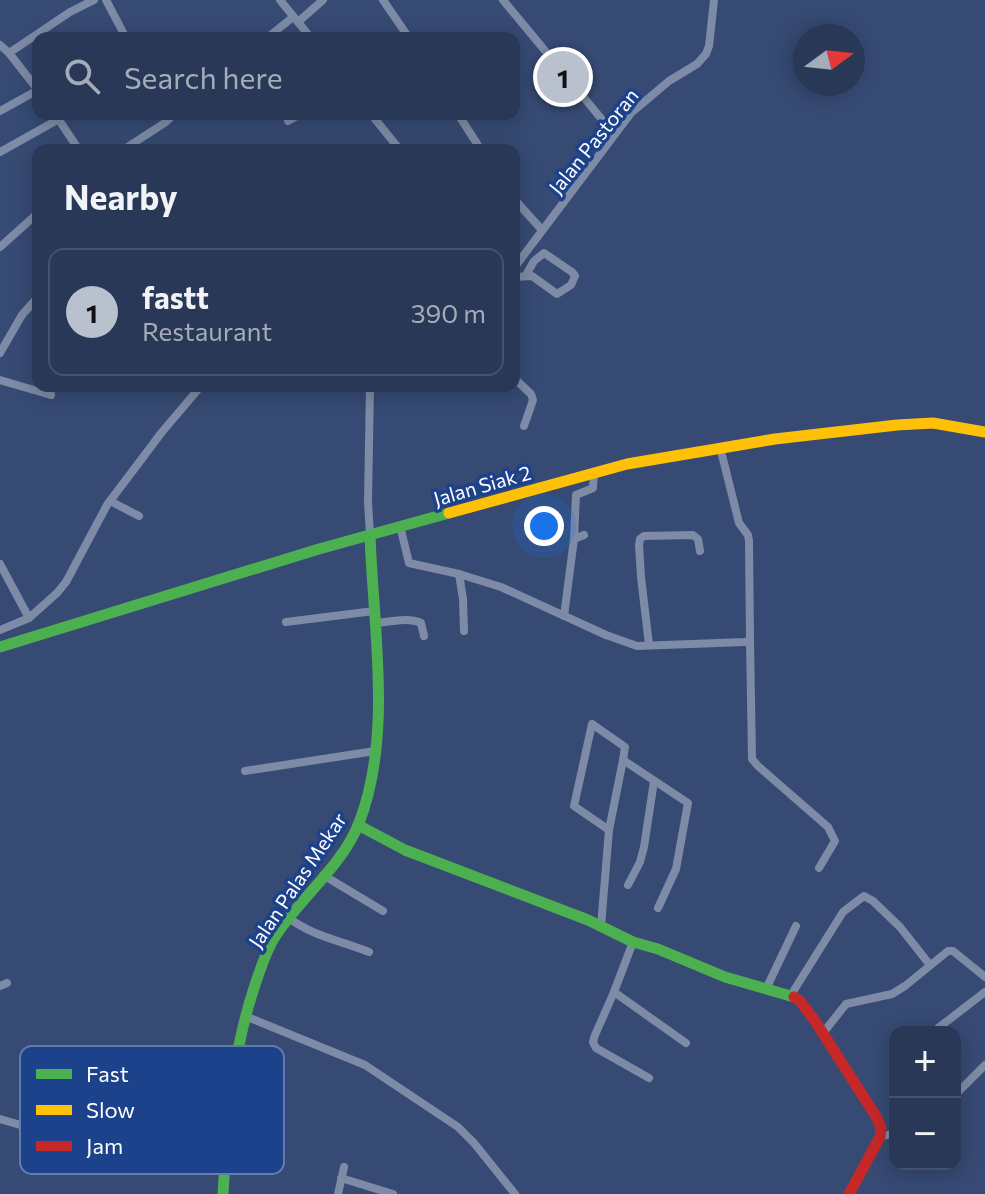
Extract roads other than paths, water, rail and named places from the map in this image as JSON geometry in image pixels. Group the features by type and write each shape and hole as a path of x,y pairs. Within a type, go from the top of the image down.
{"main road":[{"name":"Jalan Siak 2","path":"0,647 319,549 627,464 720,447 897,425 933,423 985,432"},
{"name":"Jalan Palas Mekar","path":"238,1046 265,955 358,825 371,781 377,737 370,535"},
{"path":"358,825 405,850 601,926 633,942 658,949 693,965 791,995 800,1001 881,1128 880,1137 849,1194"},
{"name":"Jalan Palas Mekar","path":"223,1194 224,1174"}],"street":[{"path":"40,32 94,0"},
{"path":"106,0 123,32"},
{"path":"280,0 306,32"},
{"path":"276,32 323,0"},
{"path":"383,0 405,32"},
{"path":"503,0 614,134"},
{"name":"Jalan Pastoran","path":"520,260 631,113 652,93 697,64 706,54 714,0"},
{"path":"9,53 32,38"},
{"path":"0,45 32,82"},
{"path":"0,111 32,93"},
{"path":"0,152 51,120"},
{"path":"60,120 75,144"},
{"path":"132,144 168,120"},
{"path":"376,120 395,144"},
{"path":"462,120 477,144"},
{"path":"520,206 542,230"},
{"path":"0,247 32,218"},
{"path":"520,276 532,276 557,294 571,285 575,276 544,253 534,261 526,275"},
{"path":"0,353 32,304"},
{"path":"0,380 32,389"},
{"path":"520,384 533,400 524,426"},
{"path":"41,392 51,395"},
{"path":"0,630 29,618 57,593 110,501 196,392"},
{"path":"370,392 370,535"},
{"path":"720,447 739,523 749,541 752,759 833,834 835,841 819,868"},
{"path":"564,616 576,495 593,488 594,472"},
{"path":"110,501 139,516"},
{"path":"400,526 409,563 501,587 637,646 741,643 750,640"},
{"path":"574,539 584,535"},
{"path":"649,645 640,539 644,536 693,535 698,539 700,551"},
{"path":"0,564 29,618"},
{"path":"459,574 464,631"},
{"path":"286,622 374,617 410,620 421,623 424,636"},
{"path":"601,926 609,830 625,747 592,724 574,806 609,830"},
{"path":"245,771 375,751"},
{"path":"623,760 688,803 676,869 658,908"},
{"path":"628,885 644,847 654,781"},
{"path":"323,875 383,911"},
{"path":"791,995 843,912 864,896 900,927 930,965"},
{"path":"289,918 320,935 369,952"},
{"path":"766,989 796,926"},
{"path":"633,942 593,1042 596,1048 649,1078"},
{"path":"823,1033 846,1004 892,994 948,951 953,951 985,977"},
{"path":"614,992 686,1043"},
{"path":"941,1026 985,992"},
{"path":"245,1016 365,1065 458,1127 515,1194"},
{"path":"961,1089 985,1065"},
{"path":"0,1119 20,1125"},
{"path":"880,1137 889,1135"},
{"path":"338,1194 344,1167"},
{"path":"341,1178 393,1194"}],"place":[{"name":"fastt","path":"563,77"}]}
